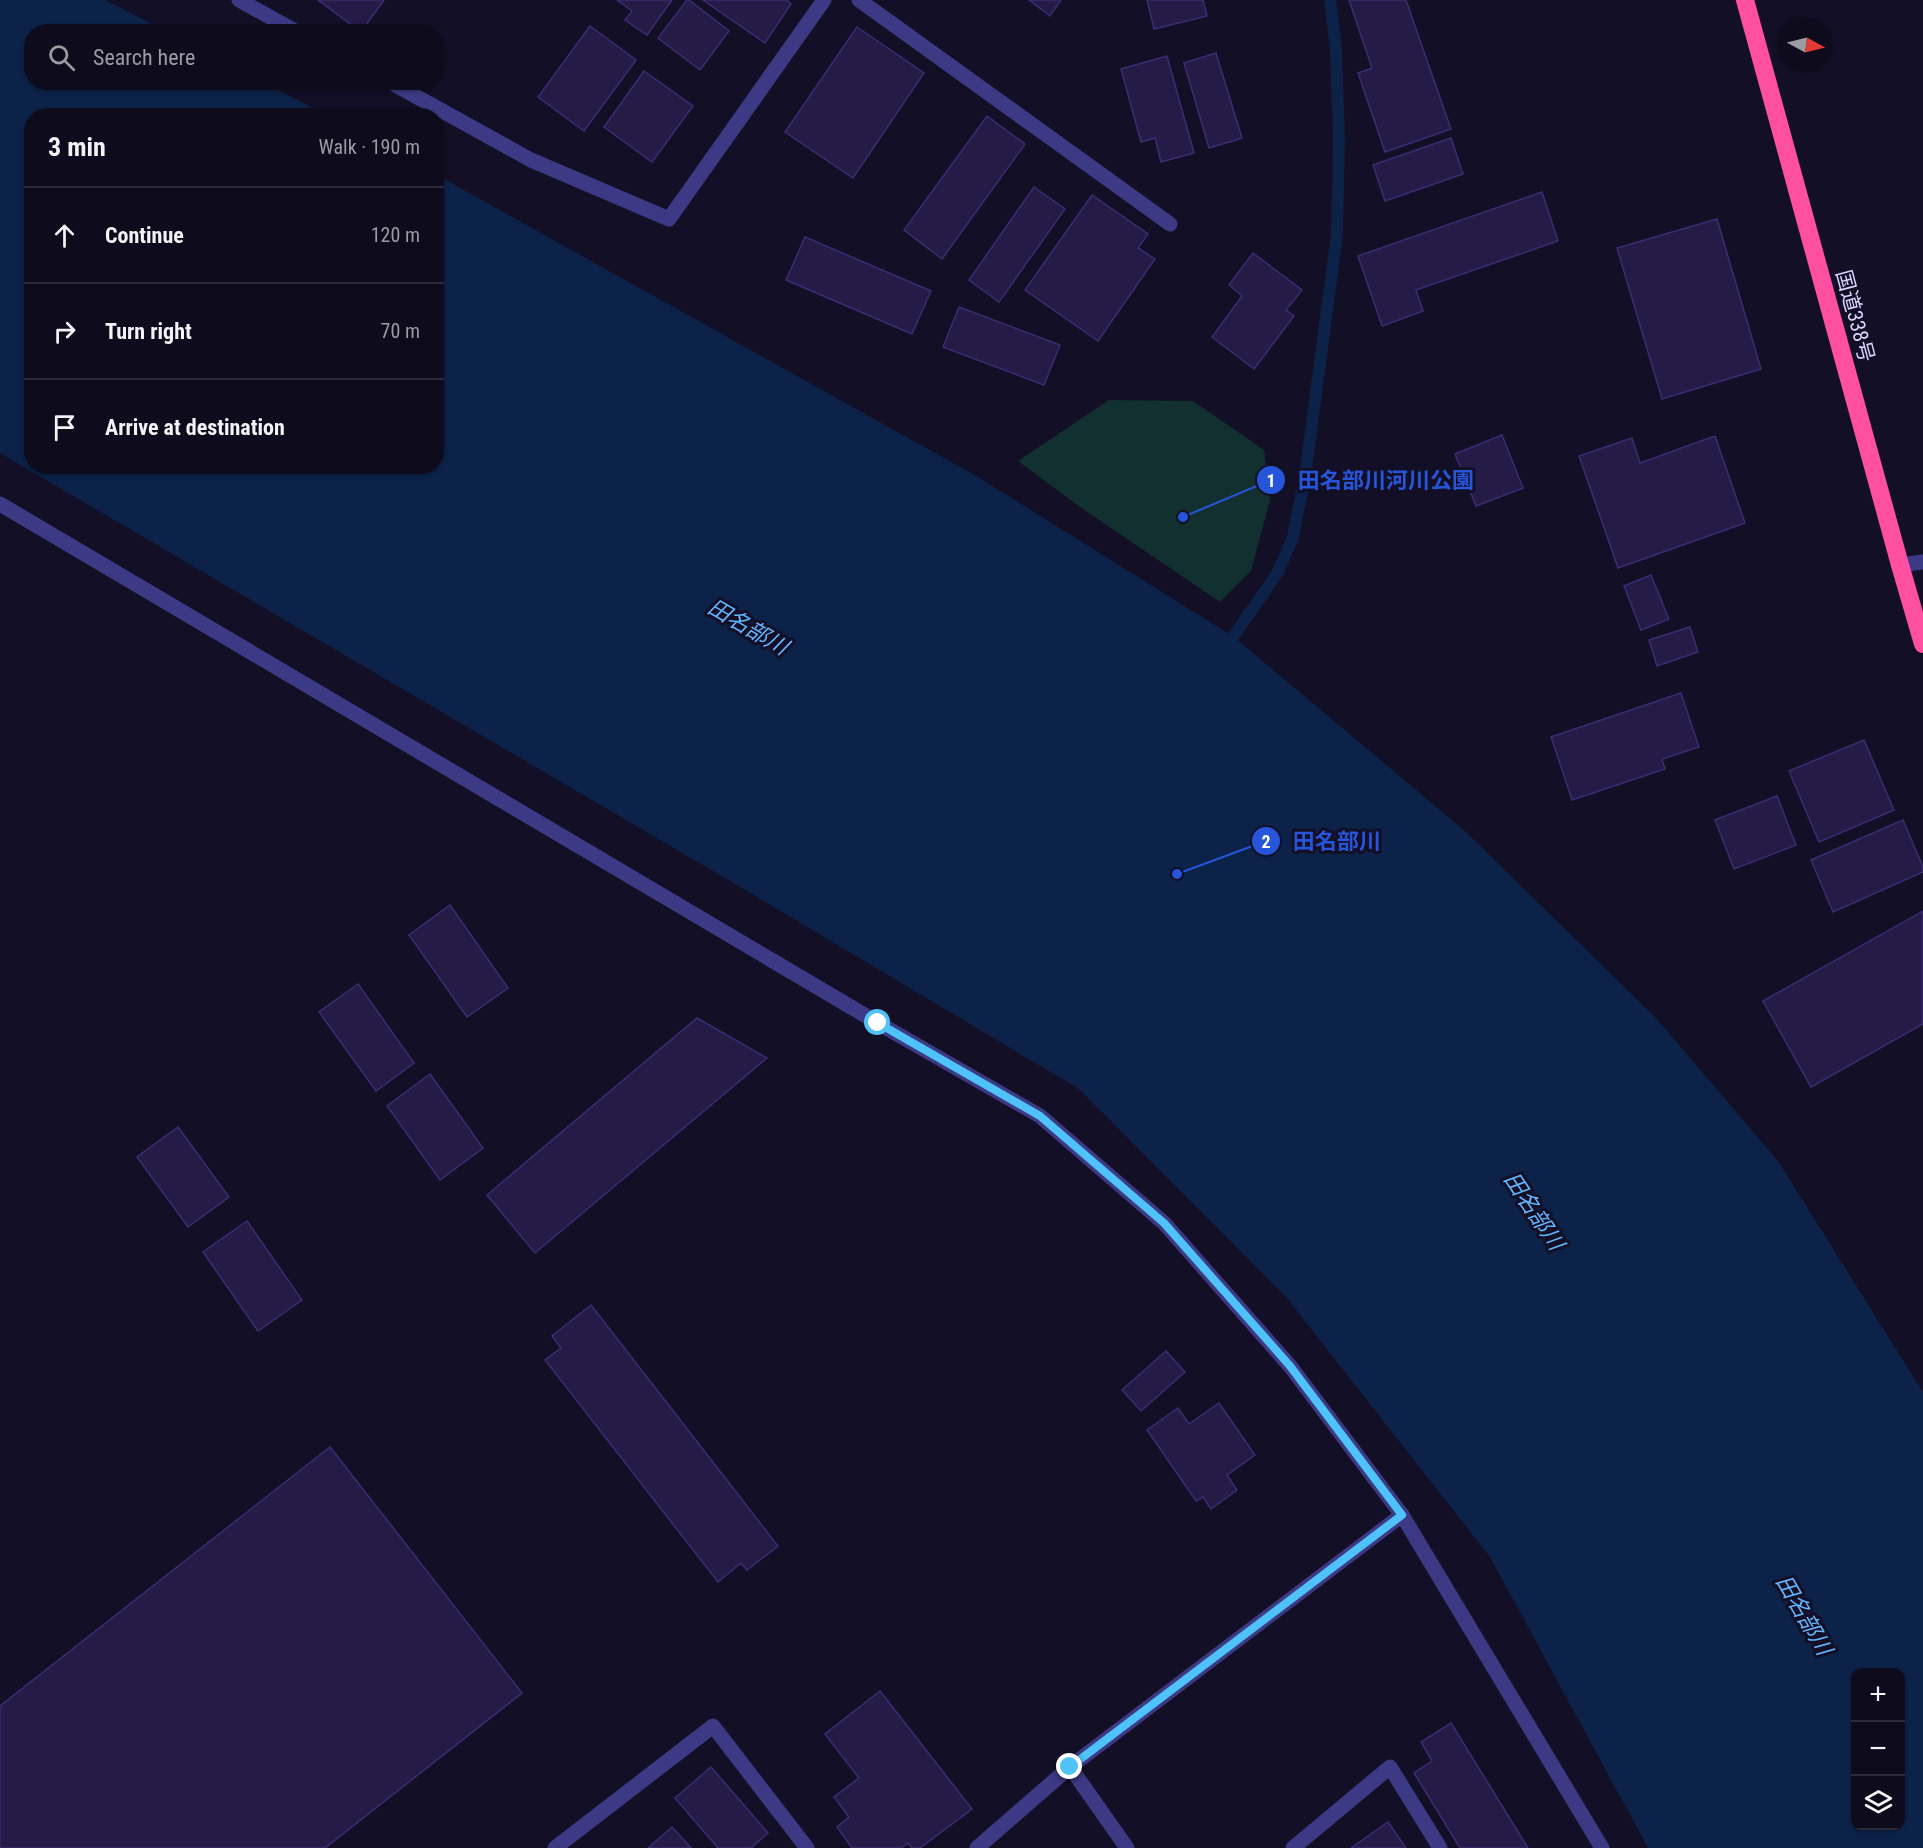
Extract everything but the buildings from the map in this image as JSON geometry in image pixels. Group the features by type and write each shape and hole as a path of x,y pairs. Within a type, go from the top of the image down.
{"highway":[{"name":"国道338号","path":"1745,0 1923,644"}],"street":[{"path":"239,0 282,24"},
{"path":"444,112 531,160 669,219 824,0"},
{"path":"859,0 1170,224"},
{"path":"404,90 437,108"},
{"path":"0,504 878,1023 1040,1116 1164,1223 1290,1366 1402,1515 1602,1848"},
{"path":"1900,565 1923,562"},
{"path":"977,1848 1070,1767 1402,1515"},
{"path":"555,1848 713,1726 807,1848"},
{"path":"1070,1767 1128,1848"},
{"path":"1293,1848 1390,1767 1440,1848"}],"green space":[{"path":"1109,400 1193,401 1264,450 1270,500 1251,571 1220,602 1080,507 1018,461"}],"water":[{"path":"0,0 105,0 152,24 24,24 24,90 278,90 313,108 24,108 24,467 0,453"},
{"path":"444,179 978,477 1234,637 1465,831 1656,1018 1778,1161 1923,1392 1923,1848 1648,1848 1490,1557 1286,1297 1079,1089 742,888 36,474 444,474"}],"waterway":[{"path":"1224,650 1278,572 1293,537 1305,476 1337,234 1339,139 1336,50 1330,0"}],"place":[{"name":"田名部川河川公園","path":"1183,517"},
{"name":"田名部川","path":"1177,874"}],"route":[{"path":"878,1023 1040,1116 1164,1223 1290,1366 1402,1515 1070,1767"}]}
